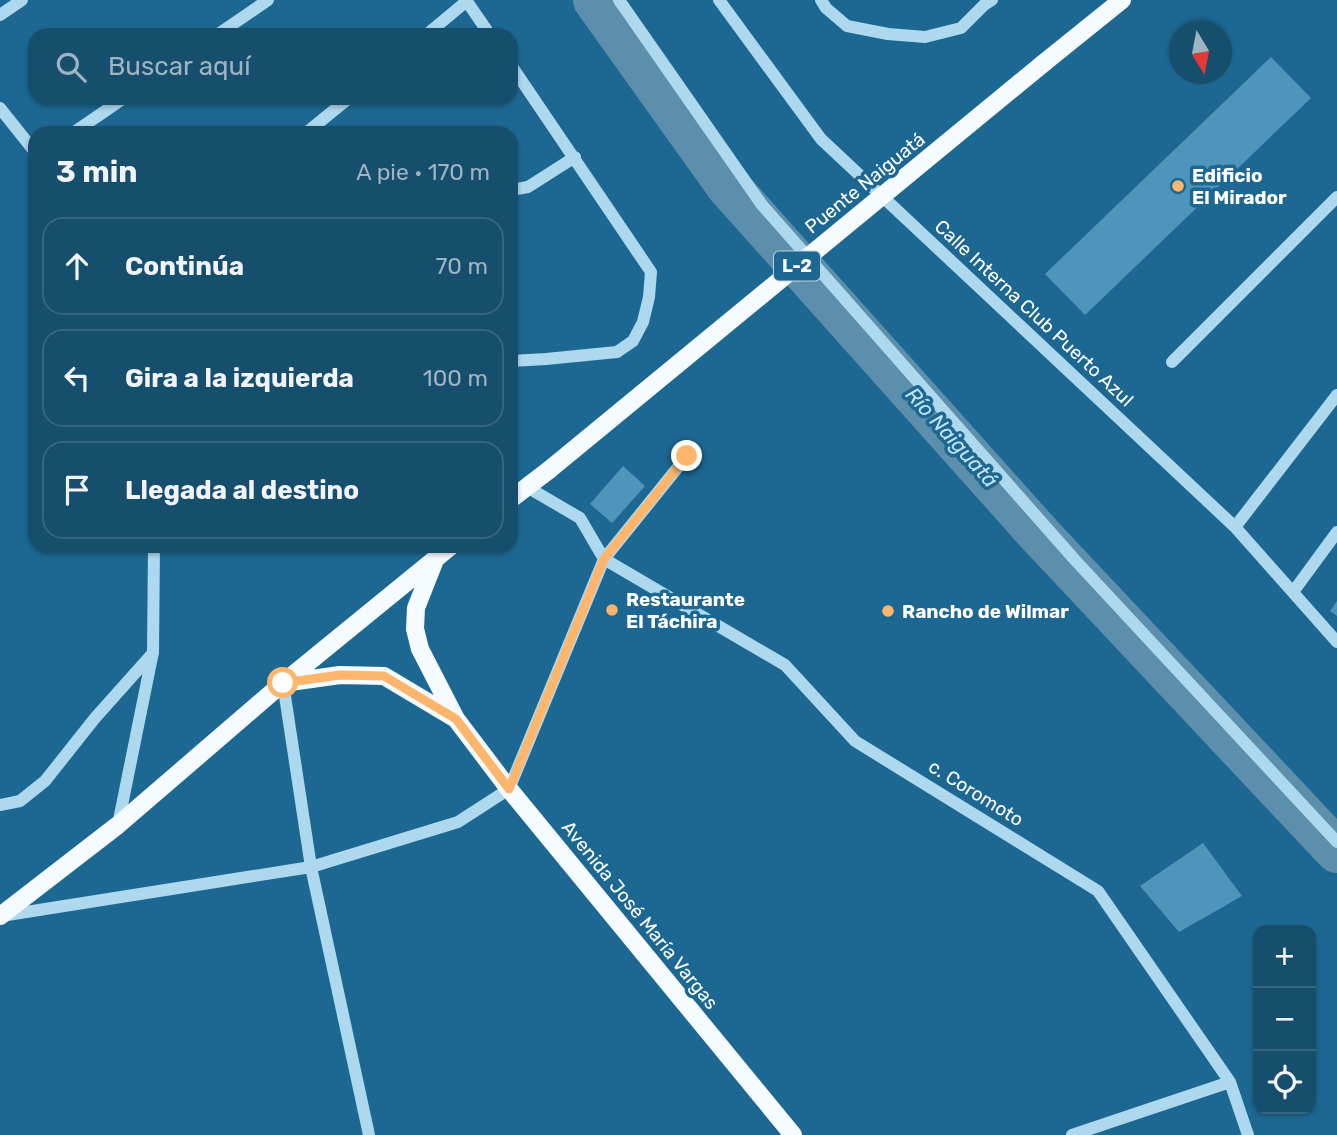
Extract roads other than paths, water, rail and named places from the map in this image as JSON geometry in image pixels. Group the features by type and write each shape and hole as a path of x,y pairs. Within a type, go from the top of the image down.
{"main road":[{"name":"Puente Naiguatá","path":"527,487 1122,0"},
{"name":"L-2","path":"518,494 527,487"},
{"path":"0,916 118,825 283,683 443,553"},
{"name":"Avenida José María Vargas","path":"435,560 416,608 415,629 420,649 456,719 509,789 793,1135"},
{"name":"Avenida José María Vargas","path":"283,683 340,675 384,676 456,719"}],"street":[{"path":"0,15 22,0"},
{"path":"227,28 268,0"},
{"path":"619,0 762,205 1075,560 1337,842"},
{"name":"Calle Interna Club Puerto Azul","path":"719,0 821,139 1235,527 1337,642"},
{"path":"821,0 847,26 888,34 925,37 961,29 992,0"},
{"path":"434,28 466,1 485,28"},
{"path":"518,75 651,272 649,298 643,321 633,341 617,352 518,361"},
{"path":"83,126 114,105"},
{"path":"315,126 340,105"},
{"path":"0,107 28,143"},
{"path":"518,189 528,187 575,158"},
{"path":"1172,362 1337,197"},
{"path":"1235,527 1337,395"},
{"path":"0,916 311,867 458,822 509,789 604,559 687,456"},
{"path":"527,487 580,518 604,559"},
{"path":"1293,593 1337,532"},
{"path":"118,825 153,652 154,553"},
{"name":"c. Coromoto","path":"604,559 785,665 855,741 1098,891 1230,1082 1248,1135"},
{"path":"0,805 20,801 45,781 95,718 153,652"},
{"path":"283,683 311,867 369,1135"},
{"path":"1072,1135 1230,1082"}],"waterway":[{"name":"Río Naiguatá","path":"595,0 728,186 1040,535 1337,851"}],"place":[{"name":"Edificio El Mirador","path":"1178,186"},
{"name":"Restaurante El Táchira","path":"612,610"},
{"name":"Rancho de Wilmar","path":"888,611"}]}
